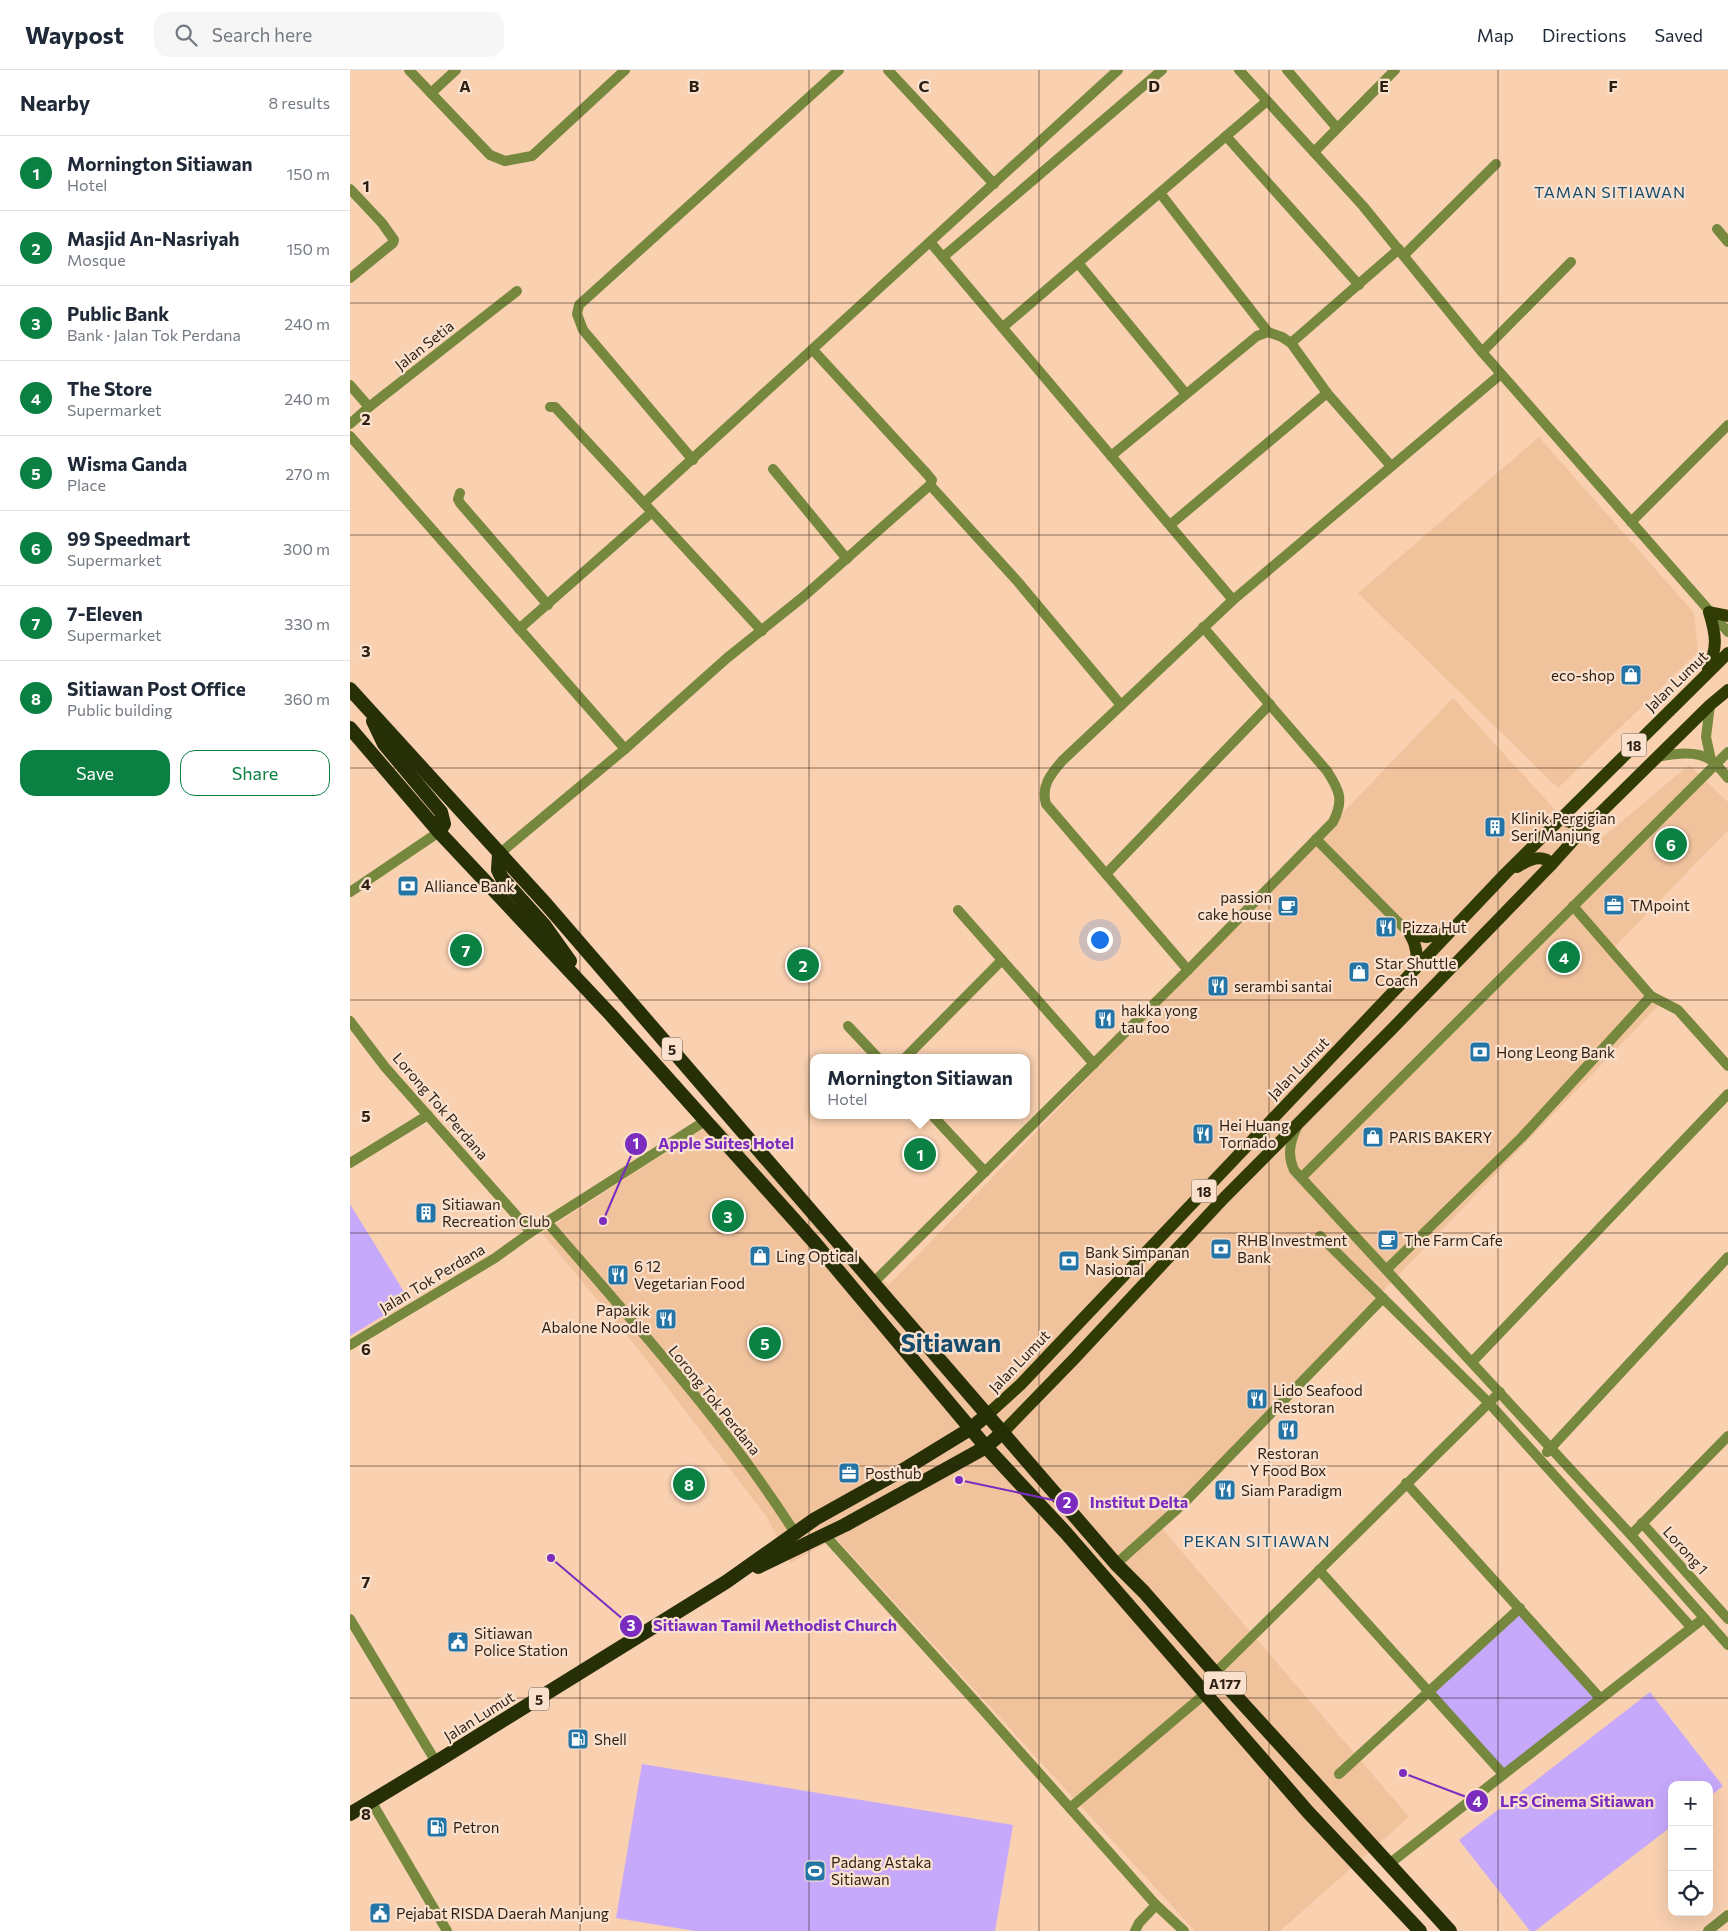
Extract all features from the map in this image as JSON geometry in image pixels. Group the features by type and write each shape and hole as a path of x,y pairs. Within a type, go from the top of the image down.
{"highway":[{"name":"5","path":"350,689 546,904 1003,1432"},
{"path":"368,709 384,744 441,812 444,824 439,832"},
{"name":"5","path":"350,728 439,832 611,1015 815,1243 986,1447"},
{"path":"499,854 498,870 502,878 545,926 611,1015"},
{"name":"Jalan Lumut","path":"350,1814 726,1582 815,1519 908,1467 970,1429 987,1415"},
{"name":"Jalan Lumut","path":"726,1582 825,1535 986,1447 1003,1432"},
{"name":"A177","path":"1003,1432 1116,1564 1144,1592 1214,1673 1450,1931"},
{"name":"A177","path":"986,1447 1066,1533 1308,1812 1420,1931"}],"main road":[{"path":"1706,673 1714,657 1716,644 1709,612 1728,616"},
{"name":"Jalan Lumut","path":"987,1415 1076,1326 1506,873 1728,653"},
{"name":"Jalan Lumut","path":"1003,1432 1224,1198 1552,864 1608,804 1727,690"},
{"path":"1562,817 1566,822 1583,823 1596,816 1608,804"},
{"path":"1506,873 1530,859 1540,858 1552,864"},
{"path":"1410,934 1427,938 1450,932"},
{"path":"1410,934 1418,953 1414,970"}],"street":[{"path":"409,70 490,155 505,161 532,156 625,70"},
{"path":"431,93 456,70"},
{"path":"693,460 584,330 576,314 580,305 839,70"},
{"path":"888,70 994,184"},
{"path":"644,503 1118,70"},
{"path":"943,257 1162,70"},
{"path":"1239,70 1402,252 1443,306 1482,352 1728,632"},
{"path":"1287,70 1337,128"},
{"path":"1314,152 1395,70"},
{"path":"1003,328 1267,101"},
{"path":"1226,136 1359,285"},
{"path":"1291,343 1359,285 1402,252 1496,164"},
{"path":"350,189 382,223 394,240 393,243 350,278"},
{"path":"1160,193 1268,332 1282,337 1291,343 1327,393 1391,466"},
{"path":"1717,229 1728,242"},
{"path":"930,242 1233,600"},
{"path":"1482,352 1571,262"},
{"path":"1078,263 1186,394"},
{"name":"Jalan Setia","path":"350,424 517,291"},
{"path":"1111,456 1257,336 1268,332"},
{"path":"499,854 625,749 727,658 762,632 930,485 932,480 927,474 812,350"},
{"path":"1188,970 1046,804 1044,795 1045,785 1062,761 1203,627 1501,374"},
{"path":"350,385 369,407"},
{"path":"1170,525 1327,393"},
{"path":"550,407 556,407 762,632"},
{"path":"1631,522 1728,425"},
{"path":"350,436 625,749"},
{"path":"773,469 847,559"},
{"path":"930,485 1018,582 1121,705"},
{"path":"460,493 458,498 460,503 548,605"},
{"path":"519,629 652,512"},
{"path":"873,1283 1188,970 1333,822 1338,812 1340,793 1328,771 1203,627"},
{"path":"1106,874 1270,704"},
{"path":"1710,705 1706,737 1713,762 1728,778"},
{"path":"1302,1177 1573,906 1713,762 1728,752"},
{"path":"1657,758 1686,753 1713,762"},
{"path":"350,892 439,832"},
{"path":"1316,839 1410,934"},
{"path":"1573,906 1651,996 1678,1010 1728,1066"},
{"path":"958,910 1094,1064"},
{"path":"909,1054 1002,960"},
{"path":"1387,1270 1522,1137 1651,996"},
{"name":"Lorong Tok Perdana","path":"350,1021 385,1066 531,1232"},
{"path":"848,1026 874,1054"},
{"path":"1472,1362 1728,1094"},
{"path":"350,1163 428,1115"},
{"path":"936,1119 985,1172"},
{"name":"Jalan Tok Perdana","path":"350,1345 495,1258 531,1232 705,1121"},
{"path":"1300,1122 1290,1140 1290,1161 1294,1170 1552,1448 1728,1646"},
{"name":"Lorong Tok Perdana","path":"547,1222 655,1348 722,1431 767,1488 795,1533"},
{"path":"1320,1236 1488,1402 1691,1627"},
{"path":"1540,1458 1552,1448 1728,1257"},
{"path":"1116,1564 1185,1502 1383,1298"},
{"path":"1214,1673 1500,1392"},
{"path":"1631,1535 1728,1436"},
{"path":"1406,1483 1600,1698"},
{"name":"Lorong 1","path":"1642,1523 1728,1619"},
{"path":"825,1535 1156,1905 1184,1931"},
{"path":"1319,1570 1503,1774"},
{"path":"1339,1774 1520,1608"},
{"path":"350,1618 436,1762"},
{"path":"1389,1864 1704,1618"},
{"path":"1070,1808 1206,1693"},
{"path":"371,1801 447,1931"},
{"path":"1135,1931 1139,1923 1156,1905"},
{"path":"1708,1931 1728,1914"}],"shaded area":[{"path":"1539,437 1694,613 1698,652 1558,788 1358,593"},
{"path":"1453,698 1590,848 1689,765 1728,802 1728,830 1609,953 1659,1005 1158,1524 1409,1817 1280,1931 1195,1931 836,1538 791,1563 766,1516 638,1349 542,1233 716,1120 889,1285"},
{"path":"350,1204 409,1300 350,1336"},
{"path":"1520,1608 1600,1698 1503,1774 1429,1692"},
{"path":"1650,1692 1723,1786 1713,1794 1713,1781 1668,1781 1668,1829 1535,1931 1530,1931 1459,1840"},
{"name":"Padang Astaka Sitiawan","path":"642,1764 1013,1825 995,1931 695,1931 616,1918"}],"place":[{"name":"eco-shop","path":"1631,675"},
{"name":"Klinik Pergigian Seri Manjung","path":"1495,827"},
{"name":"99 Speedmart","path":"1671,844"},
{"name":"Alliance Bank","path":"408,886"},
{"name":"TMpoint","path":"1614,905"},
{"name":"passion cake house","path":"1288,906"},
{"name":"Pizza Hut","path":"1386,927"},
{"name":"7-Eleven","path":"466,950"},
{"name":"The Store","path":"1564,957"},
{"name":"Masjid An-Nasriyah","path":"803,965"},
{"name":"Star Shuttle Coach","path":"1359,972"},
{"name":"serambi santai","path":"1218,986"},
{"name":"hakka yong tau foo","path":"1105,1019"},
{"name":"Hong Leong Bank","path":"1480,1052"},
{"name":"Hei Huang Tornado","path":"1203,1134"},
{"name":"PARIS BAKERY","path":"1373,1137"},
{"name":"Mornington Sitiawan","path":"920,1154"},
{"name":"Sitiawan Recreation Club","path":"426,1213"},
{"name":"Public Bank","path":"728,1216"},
{"name":"Apple Suites Hotel","path":"603,1221"},
{"name":"The Farm Cafe","path":"1388,1240"},
{"name":"RHB Investment Bank","path":"1221,1249"},
{"name":"Ling Optical","path":"760,1256"},
{"name":"Bank Simpanan Nasional","path":"1069,1261"},
{"name":"6 12 Vegetarian Food","path":"618,1275"},
{"name":"Papakik Abalone Noodle","path":"666,1319"},
{"name":"Wisma Ganda","path":"765,1343"},
{"name":"Lido Seafood Restoran","path":"1257,1399"},
{"name":"Restoran Y Food Box","path":"1288,1430"},
{"name":"Posthub","path":"849,1473"},
{"name":"Institut Delta","path":"959,1480"},
{"name":"Sitiawan Post Office","path":"689,1484"},
{"name":"Siam Paradigm","path":"1225,1490"},
{"name":"Sitiawan Tamil Methodist Church","path":"551,1558"},
{"name":"Sitiawan Police Station","path":"458,1642"},
{"name":"Shell","path":"578,1739"},
{"name":"LFS Cinema Sitiawan","path":"1403,1773"},
{"name":"Petron","path":"437,1827"},
{"name":"Padang Astaka Sitiawan","path":"815,1871"},
{"name":"Pejabat RISDA Daerah Manjung","path":"380,1913"}],"district":[{"name":"TAMAN SITIAWAN","path":"1610,191"},
{"name":"Sitiawan","path":"951,1342"},
{"name":"PEKAN SITIAWAN","path":"1257,1540"}]}
